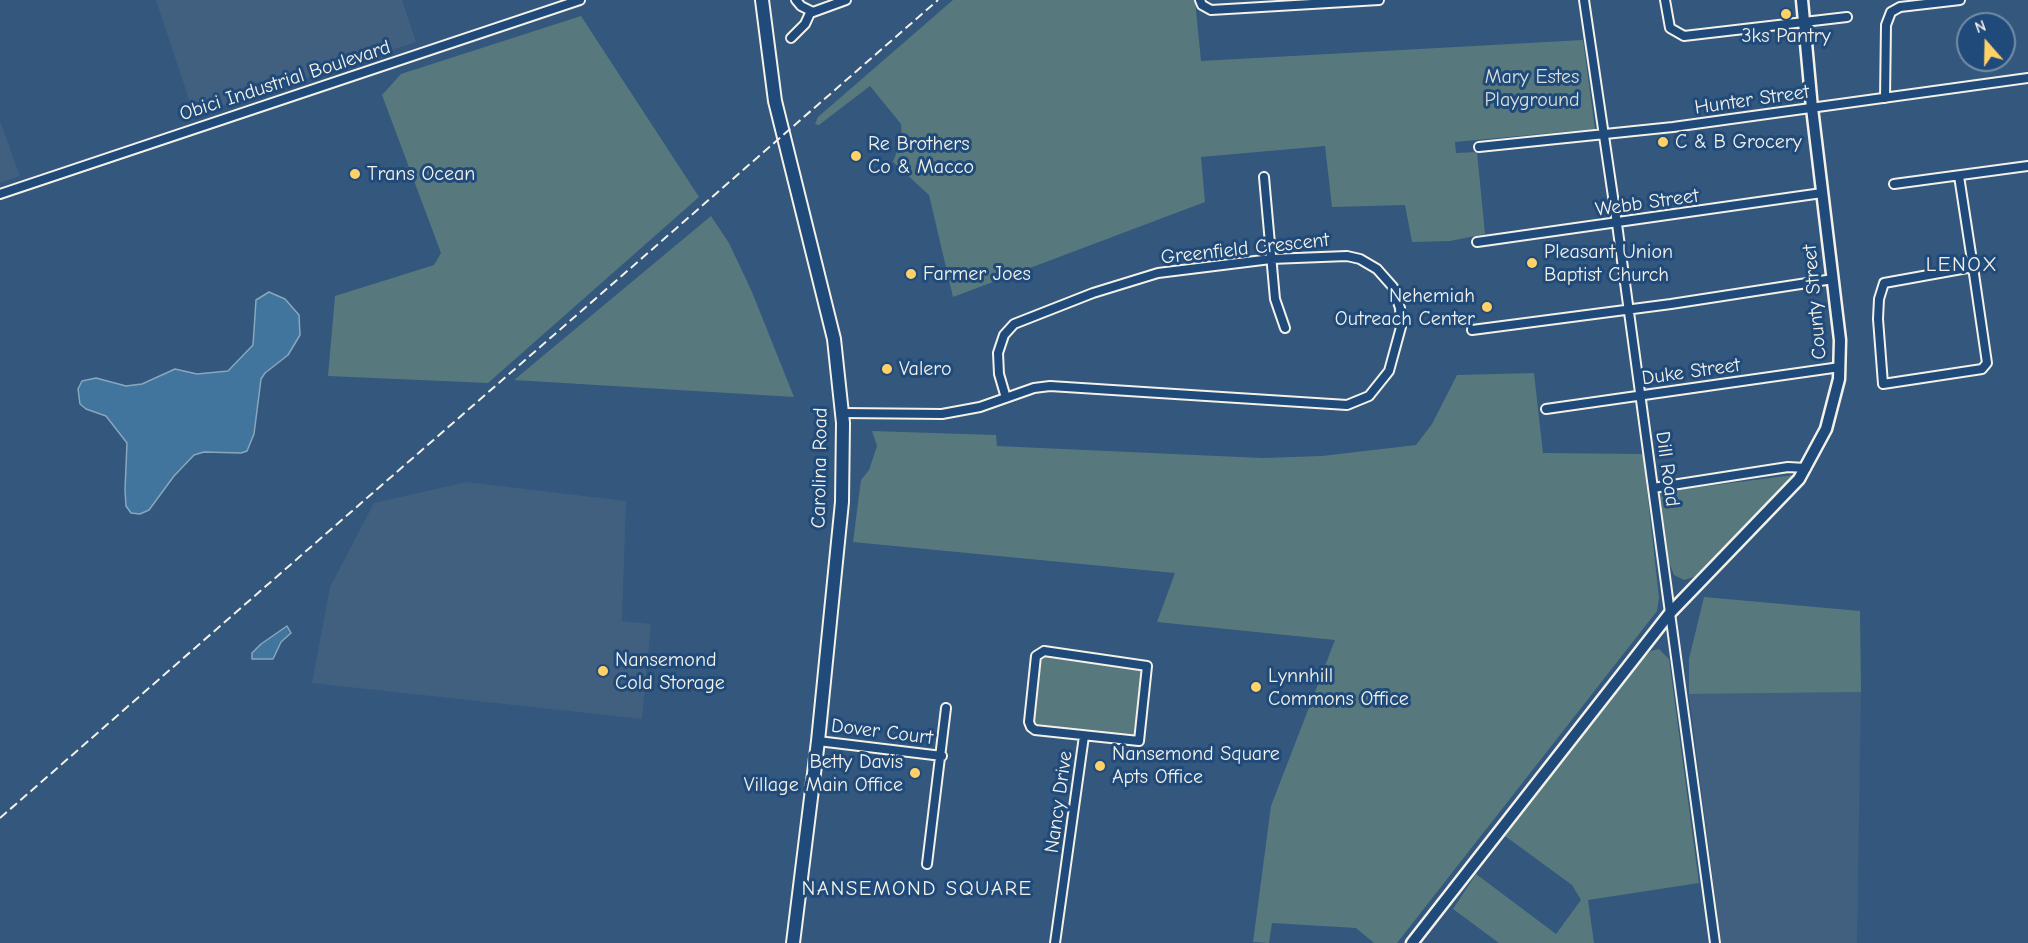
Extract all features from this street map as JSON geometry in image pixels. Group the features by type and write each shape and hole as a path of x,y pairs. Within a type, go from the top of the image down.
{"main road":[{"name":"Carolina Road","path":"762,0 775,101 828,309 842,412 842,502 818,741 793,943"}],"street":[{"name":"Obici Industrial Boulevard","path":"0,194 580,0"},
{"path":"796,0 801,6 818,12 846,0"},
{"path":"1200,0 1206,9 1217,10 1379,0"},
{"name":"Dill Road","path":"1584,0 1641,396 1715,943"},
{"path":"1665,0 1668,21 1674,32 1684,36 1847,17"},
{"name":"County Street","path":"1412,943 1670,613 1788,492 1806,468 1826,429 1836,396 1840,367 1840,340 1812,108 1802,0"},
{"path":"1885,98 1886,25 1891,12 1900,7 1960,0"},
{"path":"791,38 805,24 811,11"},
{"name":"Hunter Street","path":"1479,147 1812,108 2028,78"},
{"path":"1894,184 2028,166"},
{"path":"1959,176 1973,267 1987,361 1986,367 1883,384 1878,319 1879,299 1884,283 1973,267"},
{"path":"1264,177 1275,299 1285,328"},
{"name":"Webb Street","path":"1477,242 1617,224 1822,193"},
{"name":"Greenfield Crescent","path":"842,412 942,414 980,407 1006,398 1034,388 1066,386 1347,405 1369,396 1389,371 1401,327 1400,308 1389,282 1370,264 1347,256 1271,259 1158,273 1022,319 1009,329 999,345 997,362 1006,398"},
{"path":"1472,330 1629,310 1833,279"},
{"name":"Duke Street","path":"1546,409 1840,367"},
{"path":"1653,488 1788,467 1806,468"},
{"path":"1038,652 1147,666 1138,741 1084,736 1035,730 1031,727 1029,722 1038,652"},
{"path":"927,864 942,756 946,708"},
{"name":"Nancy Drive","path":"1054,943 1084,736"},
{"name":"Dover Court","path":"818,741 942,756"}],"shaded area":[{"path":"156,0 402,0 416,42 194,115"},
{"path":"0,121 20,176 0,183"},
{"path":"269,292 285,299 299,315 300,335 288,355 265,373 261,379 254,434 247,451 241,453 204,452 194,455 174,476 149,510 140,514 131,513 126,506 125,490 127,443 106,416 86,409 80,404 78,389 82,381 96,378 126,386 142,384 175,369 197,374 228,371 253,345 256,300"},
{"path":"467,482 626,501 622,621 651,624 642,719 312,683 330,587 374,503"},
{"path":"287,626 291,633 281,642 273,659 252,659 252,653 261,644"},
{"path":"1861,692 1857,943 1721,943 1689,694"}],"green space":[{"name":"Mary Estes Playground","path":"953,0 1195,0 1201,61 1583,40 1595,129 1455,142 1456,153 1477,152 1485,234 1450,241 1412,242 1405,205 1332,207 1325,146 1201,157 1205,202 953,297 929,195 893,162 902,137 901,124 870,86 819,125 815,124 818,117"},
{"path":"581,16 699,197 488,383 328,376 335,296 434,265 441,253 382,95 401,74"},
{"path":"711,216 729,243 752,292 794,397 514,380"},
{"path":"1534,373 1543,453 1643,454 1659,598 1657,611 1397,943 1374,943 1356,928 1272,923 1269,943 1253,942 1271,806 1335,640 1157,622 1175,573 853,542 861,480 869,470 877,446 872,431 996,435 997,446 1262,458 1322,456 1416,445 1432,424 1457,375"},
{"path":"1794,475 1694,577 1684,580 1674,575 1668,560 1660,492"},
{"path":"1704,597 1860,611 1861,692 1689,694 1689,659"},
{"path":"1659,649 1669,659 1699,883 1588,900 1594,943 1499,943 1453,909 1476,874 1556,934 1581,900 1572,885 1505,836 1644,657 1651,651"},
{"path":"1042,654 1144,668 1135,737 1033,724"}],"railway":[{"path":"0,818 938,0"}],"place":[{"name":"3ks Pantry","path":"1786,14"},
{"name":"C & B Grocery","path":"1663,142"},
{"name":"Re Brothers Co & Macco","path":"856,156"},
{"name":"Trans Ocean","path":"355,174"},
{"name":"Pleasant Union Baptist Church","path":"1532,263"},
{"name":"Farmer Joes","path":"911,274"},
{"name":"Nehemiah Outreach Center","path":"1487,307"},
{"name":"Valero","path":"887,369"},
{"name":"Nansemond Cold Storage","path":"603,671"},
{"name":"Lynnhill Commons Office","path":"1256,687"},
{"name":"Nansemond Square Apts Office","path":"1100,766"},
{"name":"Betty Davis Village Main Office","path":"915,773"}],"district":[{"name":"LENOX","path":"1962,265"},
{"name":"NANSEMOND SQUARE","path":"917,889"}]}
